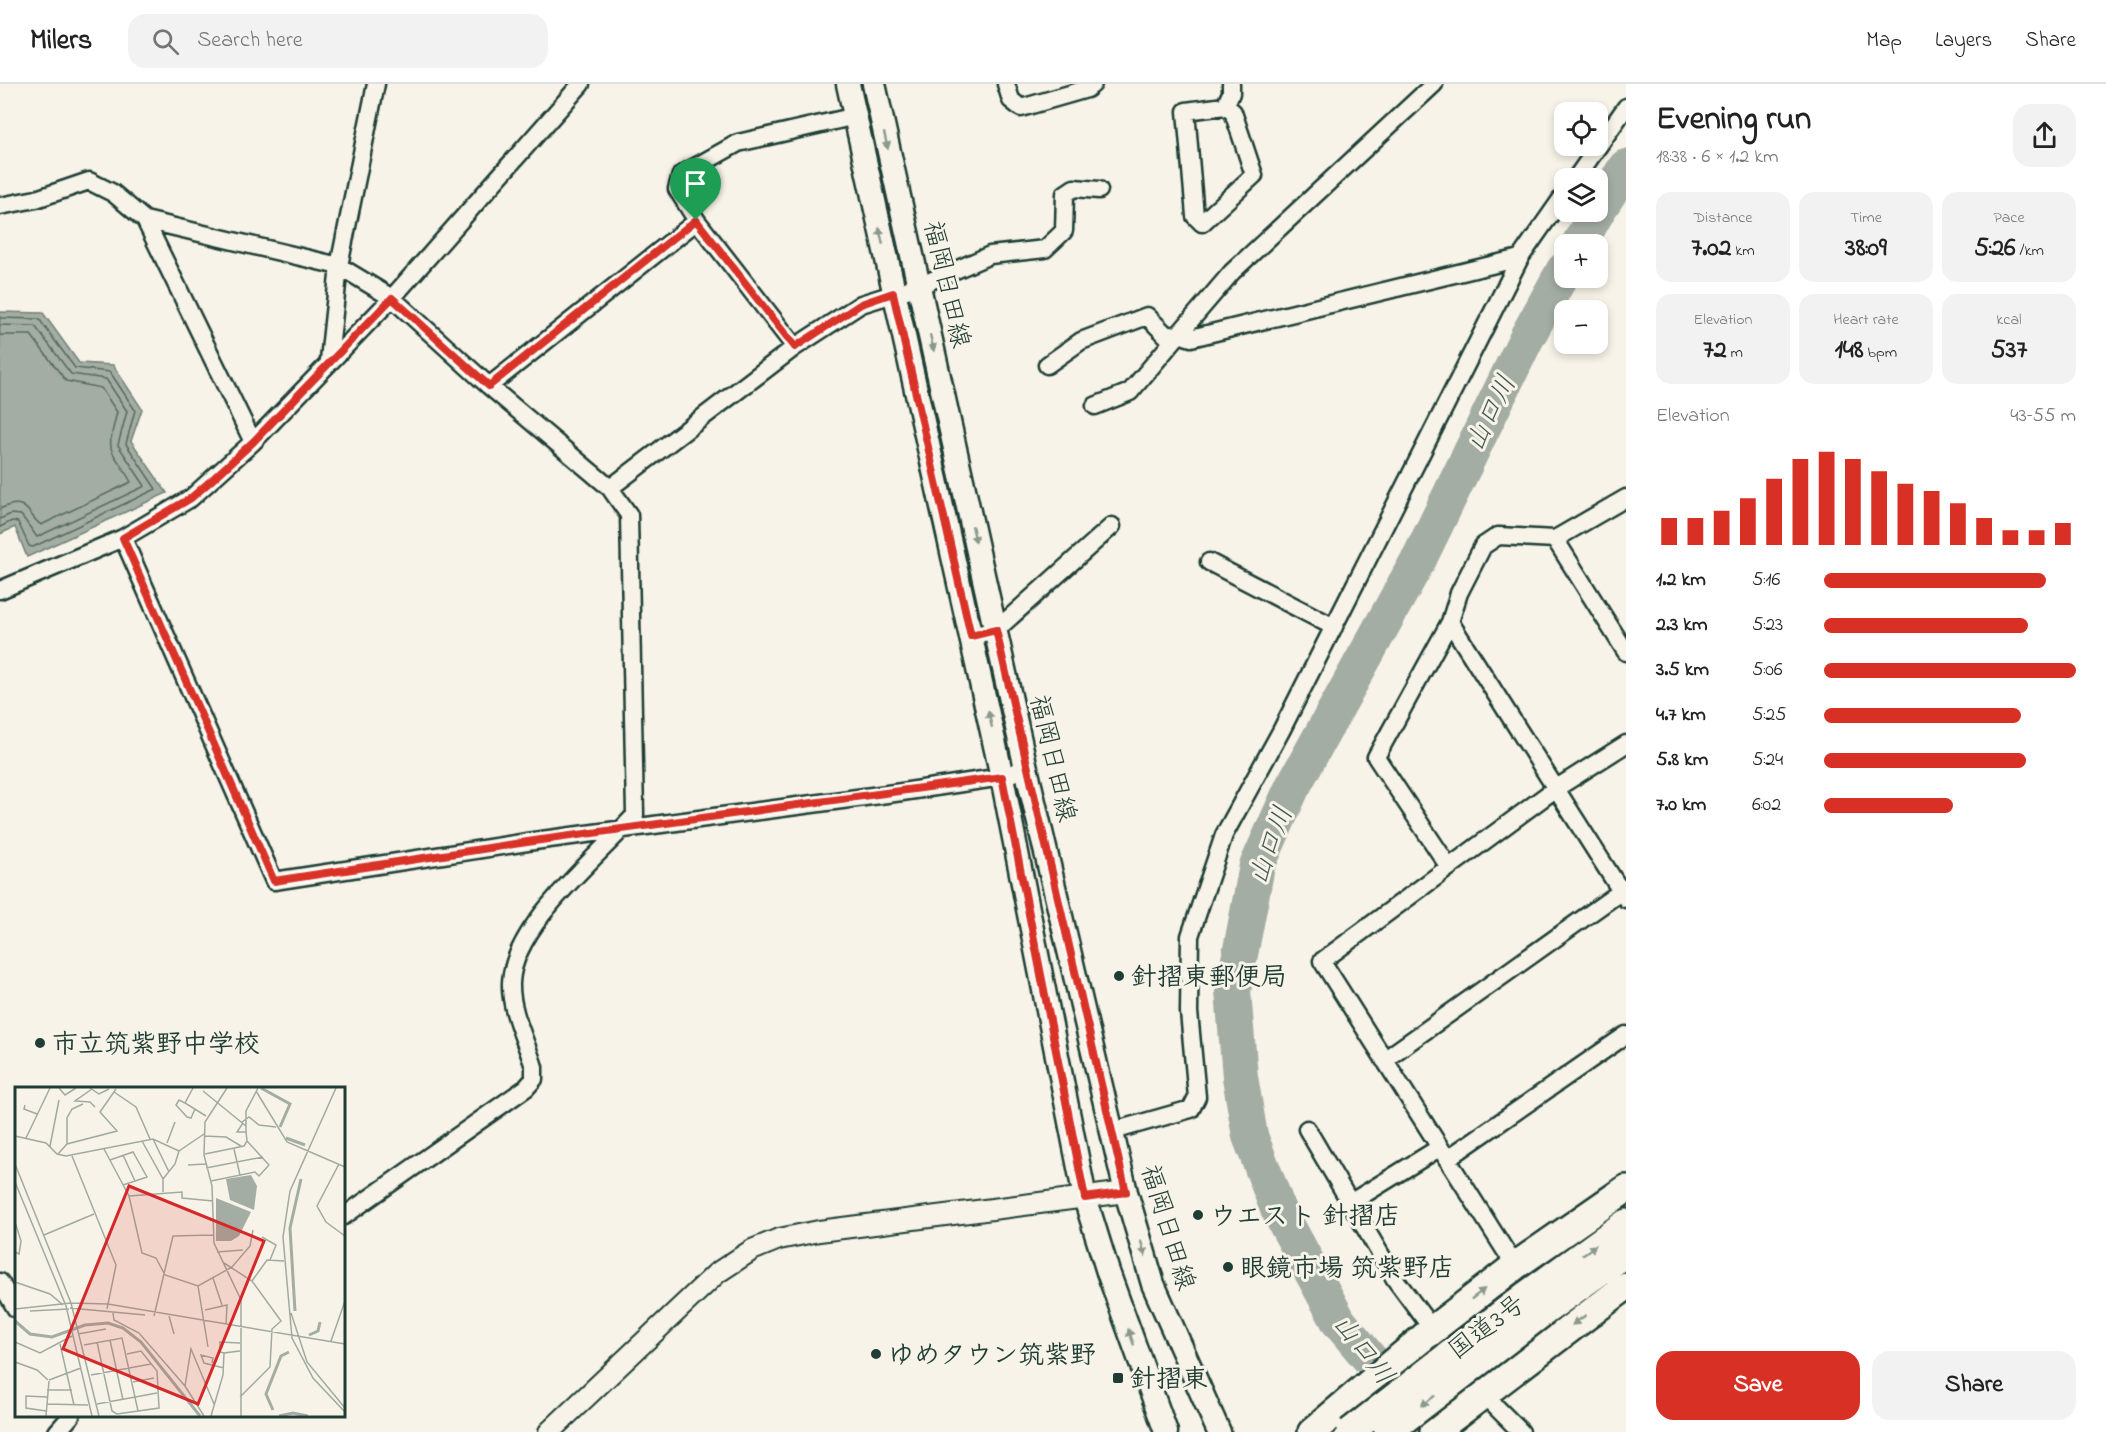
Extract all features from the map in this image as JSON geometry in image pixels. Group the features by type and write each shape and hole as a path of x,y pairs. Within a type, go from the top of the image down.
{"highway":[{"path":"1312,1432 1428,1334 1515,1266 1626,1189"},
{"name":"国道3号","path":"1388,1432 1626,1223"},
{"name":"国道3号","path":"1350,1432 1533,1305 1626,1253"},
{"path":"1434,1432 1626,1286"}],"main road":[{"path":"848,84 1002,777 1085,1198 1108,1272 1166,1432"},
{"name":"福岡日田線","path":"874,84 1026,768 1126,1192 1154,1284 1219,1432"}],"street":[{"path":"329,360 339,266 376,84"},
{"path":"0,590 123,538 191,498 253,442 329,360 392,298 581,84"},
{"path":"1006,84 1011,100 1021,108 1087,89 1093,84"},
{"path":"1225,106 1231,93 1231,84"},
{"path":"1095,406 1130,392 1232,272 1434,84"},
{"path":"1225,106 1233,112 1254,176 1202,224 1195,216 1186,111 1225,106"},
{"path":"1583,168 1626,107"},
{"path":"795,347 696,220 677,189 681,175 738,143 856,116"},
{"path":"0,206 36,200 89,181 113,193 145,220 253,442"},
{"path":"610,488 795,347 861,304 919,286 990,255 1045,249 1064,231 1065,194 1074,188 1099,190"},
{"path":"1113,1131 1191,1109 1197,1097 1189,1012 1190,936 1224,835 1281,731 1520,258 1554,209"},
{"path":"145,220 339,266 392,298 489,386 610,488 629,515 635,815 534,923 520,946 511,982 512,999 534,1067 534,1079 526,1088 345,1215"},
{"path":"489,386 696,220"},
{"path":"1047,365 1081,341 1147,316 1167,336 1179,334 1191,338 1520,258"},
{"path":"1449,867 1376,757 1450,621 1459,593 1483,546 1498,536 1555,539 1626,498"},
{"path":"971,636 996,630 1112,526"},
{"path":"123,538 274,881 623,829 1002,777 1026,768"},
{"path":"1555,539 1626,652"},
{"path":"1209,562 1334,627"},
{"path":"1384,1060 1624,893 1555,789 1450,621"},
{"path":"1515,1266 1322,961 1555,789 1626,744"},
{"path":"1350,1203 1443,1154 1626,1035"},
{"path":"1306,1130 1428,1334 1476,1399 1521,1432"},
{"path":"549,1432 684,1302 717,1273 752,1250 779,1239 819,1231 1126,1192"},
{"path":"0,1282 15,1307"},
{"path":"57,1432 70,1417"}],"water":[{"path":"0,312 43,313 79,363 113,365 142,409 131,441 167,493 27,557 15,527 0,534"}],"waterway":[{"name":"山口川","path":"1608,195 1626,167"},
{"name":"山口川","path":"1585,234 1591,222"},
{"name":"山口川","path":"1431,1432 1339,1322 1278,1209 1250,1136 1240,1077 1233,991 1257,866 1292,788 1420,557 1526,339 1554,288"}],"place":[{"name":"針摺東郵便局","path":"1119,976"},
{"name":"市立筑紫野中学校","path":"40,1043"},
{"name":"ウエスト 針摺店","path":"1198,1215"},
{"name":"眼鏡市場 筑紫野店","path":"1228,1267"},
{"name":"ゆめタウン筑紫野","path":"876,1354"},
{"name":"針摺東","path":"1118,1378"}],"route":[{"path":"696,220 795,347 861,304 893,293 971,636 996,630 1026,768 1126,1192 1085,1198 1072,1121 1002,777 534,841 274,881 123,538 191,498 214,478 253,442 329,360 392,298 489,386 696,220"}]}
